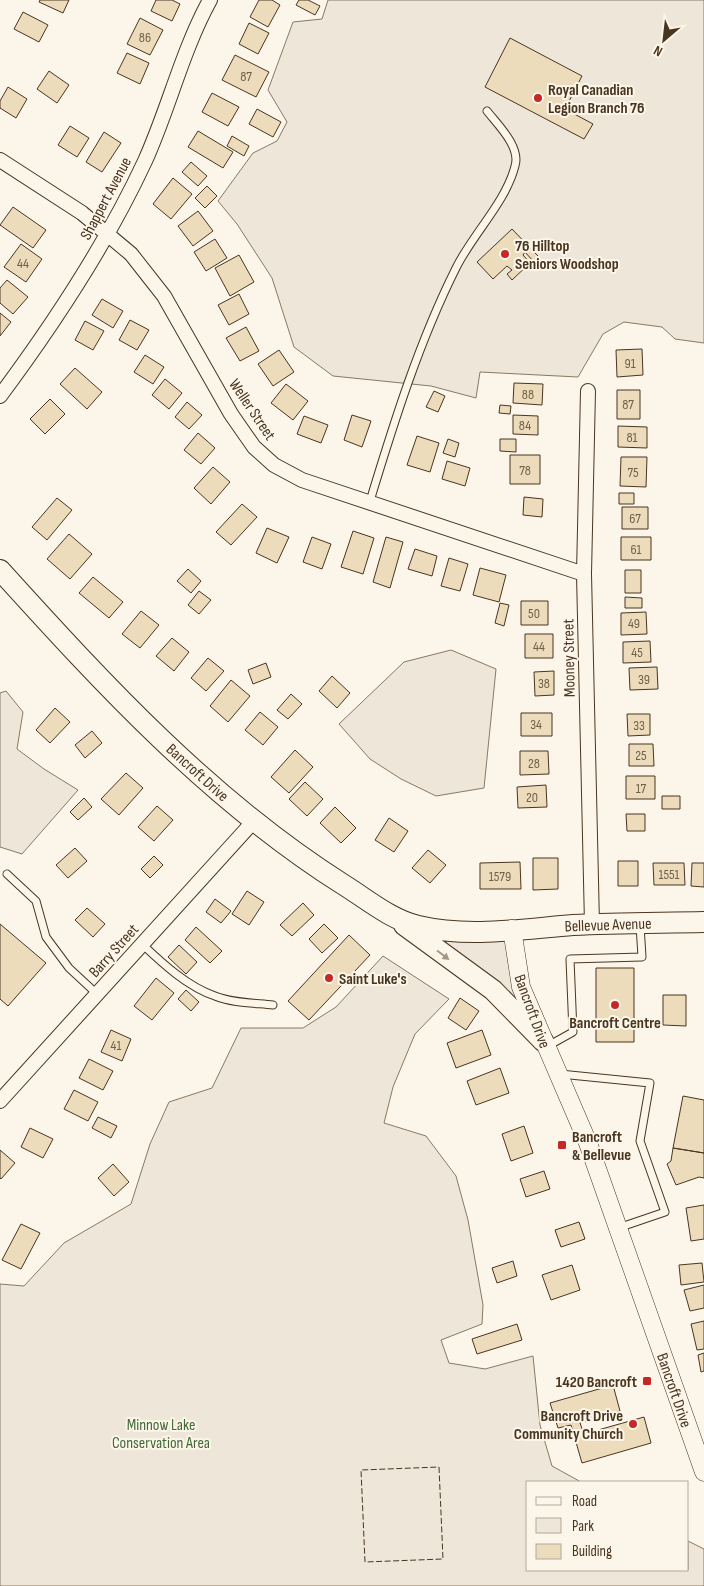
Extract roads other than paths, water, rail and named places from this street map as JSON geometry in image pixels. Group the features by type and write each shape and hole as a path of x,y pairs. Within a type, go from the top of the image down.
{"main road":[{"name":"Bancroft Drive","path":"0,570 93,673 184,760 253,822 285,846 390,915 416,925 461,932 512,929"},
{"path":"390,915 493,990 544,1044"},
{"name":"Bellevue Avenue","path":"512,929 592,924 704,922"}],"street":[{"name":"Shappert Avenue","path":"0,396 66,302 108,234 145,161 186,52 210,0"},
{"name":"Weller Street","path":"0,160 82,214 131,254 164,296 231,414 254,447 286,473 584,574"},
{"name":"Mooney Street","path":"588,391 584,574 592,924"},
{"name":"Barry Street","path":"0,1101 253,822"},
{"name":"Bancroft Drive","path":"512,929 521,987 588,1143 704,1472"}],"lane":[{"path":"370,501 414,368 434,316 456,266 492,212 516,166 516,156 506,135 487,111"},
{"path":"7,874 36,901 46,937 69,968 97,994"},
{"path":"544,1044 573,1032 570,959 642,957 640,923"},
{"path":"142,944 161,962 194,986 214,996 273,1005"},
{"path":"557,1074 650,1083 640,1141 665,1212 618,1228"}],"place":[{"name":"Royal Canadian Legion Branch 76","path":"538,98"},
{"name":"76 Hilltop Seniors Woodshop","path":"505,254"},
{"name":"Saint Luke's","path":"329,978"},
{"name":"Bancroft Centre","path":"615,1005"},
{"name":"Bancroft & Bellevue","path":"562,1145"},
{"name":"1420 Bancroft","path":"647,1381"},
{"name":"Bancroft Drive Community Church","path":"633,1424"}],"park label":[{"name":"Minnow Lake Conservation Area","path":"161,1433"}]}
